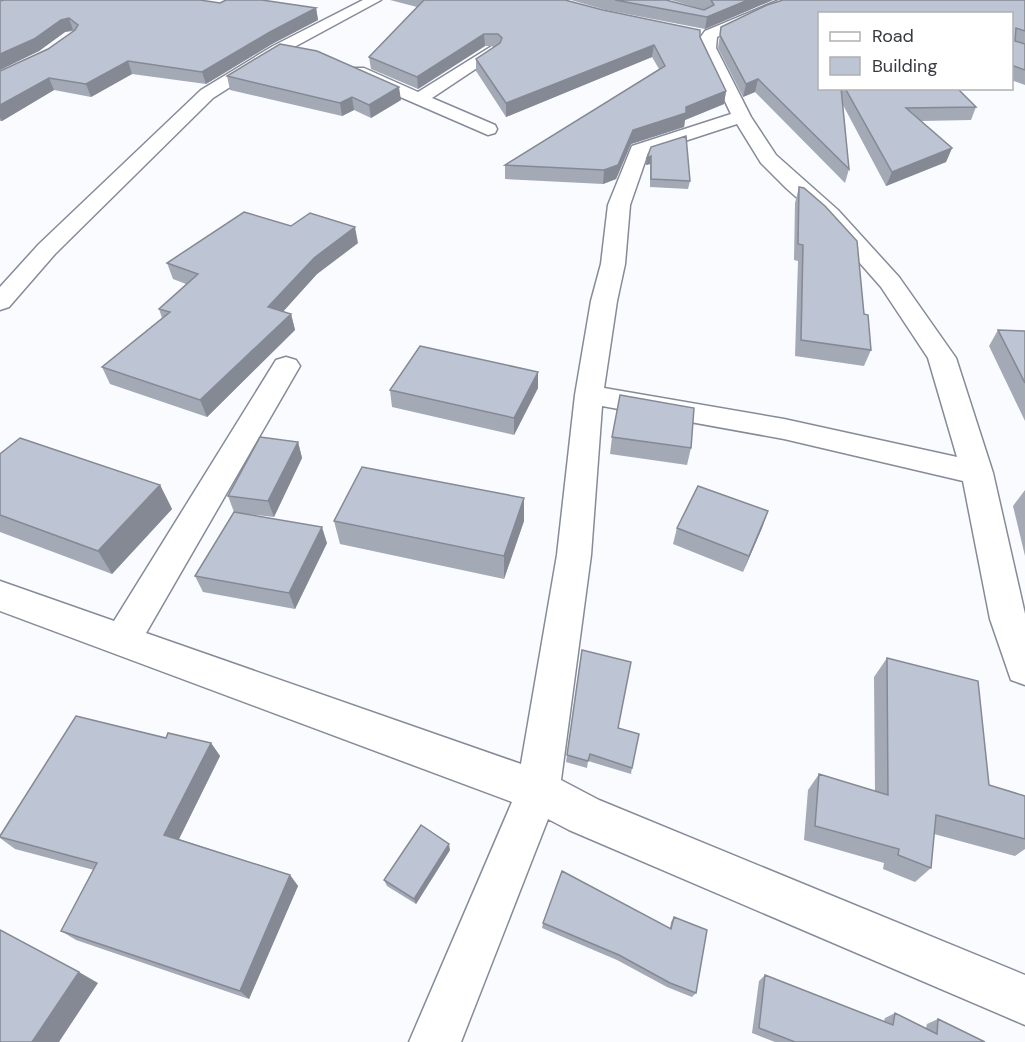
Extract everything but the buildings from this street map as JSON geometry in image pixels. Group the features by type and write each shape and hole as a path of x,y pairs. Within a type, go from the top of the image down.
{"street":[{"path":"0,302 46,249 207,94 279,49 374,0"},
{"path":"794,0 732,24 705,30 708,48 742,117 768,159 830,215 890,282 942,358 977,472 1008,619 1025,668"},
{"path":"279,49 302,54"},
{"path":"418,99 492,51"},
{"path":"346,67 488,129"},
{"path":"435,1042 538,791 574,555 589,395 604,301 613,264 618,205 639,150 742,117"},
{"path":"122,640 286,366"},
{"path":"589,395 651,403 799,431 977,472"},
{"path":"0,596 538,791 584,815 1025,999"}]}
